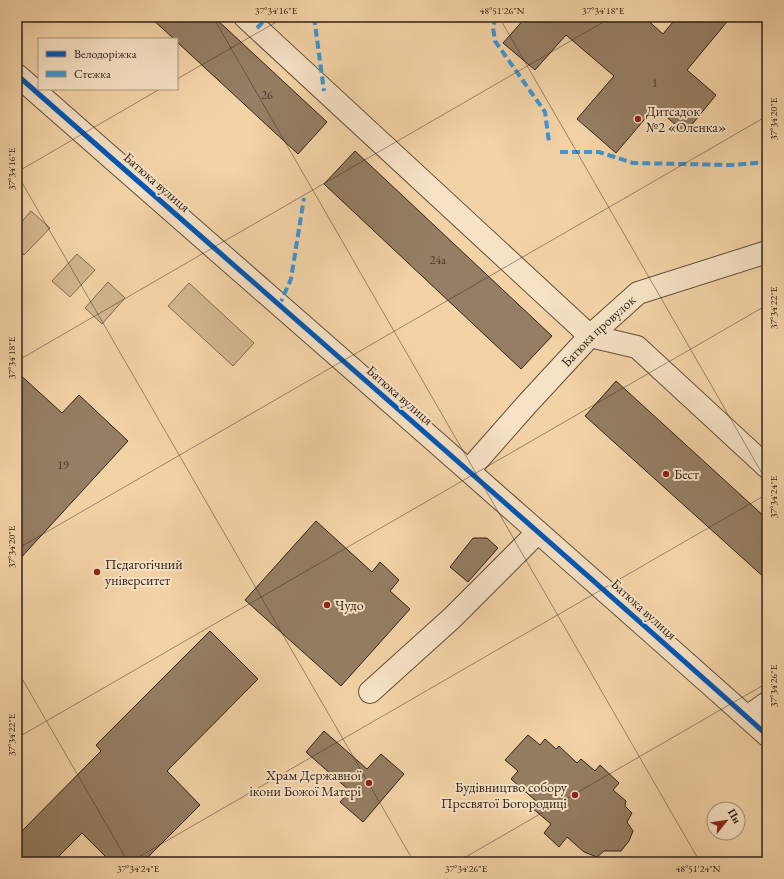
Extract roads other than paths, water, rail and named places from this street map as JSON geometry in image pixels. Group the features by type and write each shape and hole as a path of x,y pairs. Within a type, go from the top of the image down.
{"street":[{"path":"245,17 590,336 637,348 767,467"},
{"name":"Батюка вулиця","path":"17,74 767,735"},
{"name":"Батюка провулок","path":"468,470 590,336 638,293 767,252"},
{"path":"370,692 452,618 538,532"},
{"path":"748,717 767,703"}],"place":[{"name":"Дитсадок №2 «Оленка»","path":"638,119"},
{"name":"Бест","path":"666,474"},
{"name":"Педагогічний університет","path":"97,572"},
{"name":"Чудо","path":"327,605"},
{"name":"Храм Державної ікони Божої Матері","path":"369,783"},
{"name":"Будівництво собору Пресвятої Богородиці","path":"575,795"}]}
